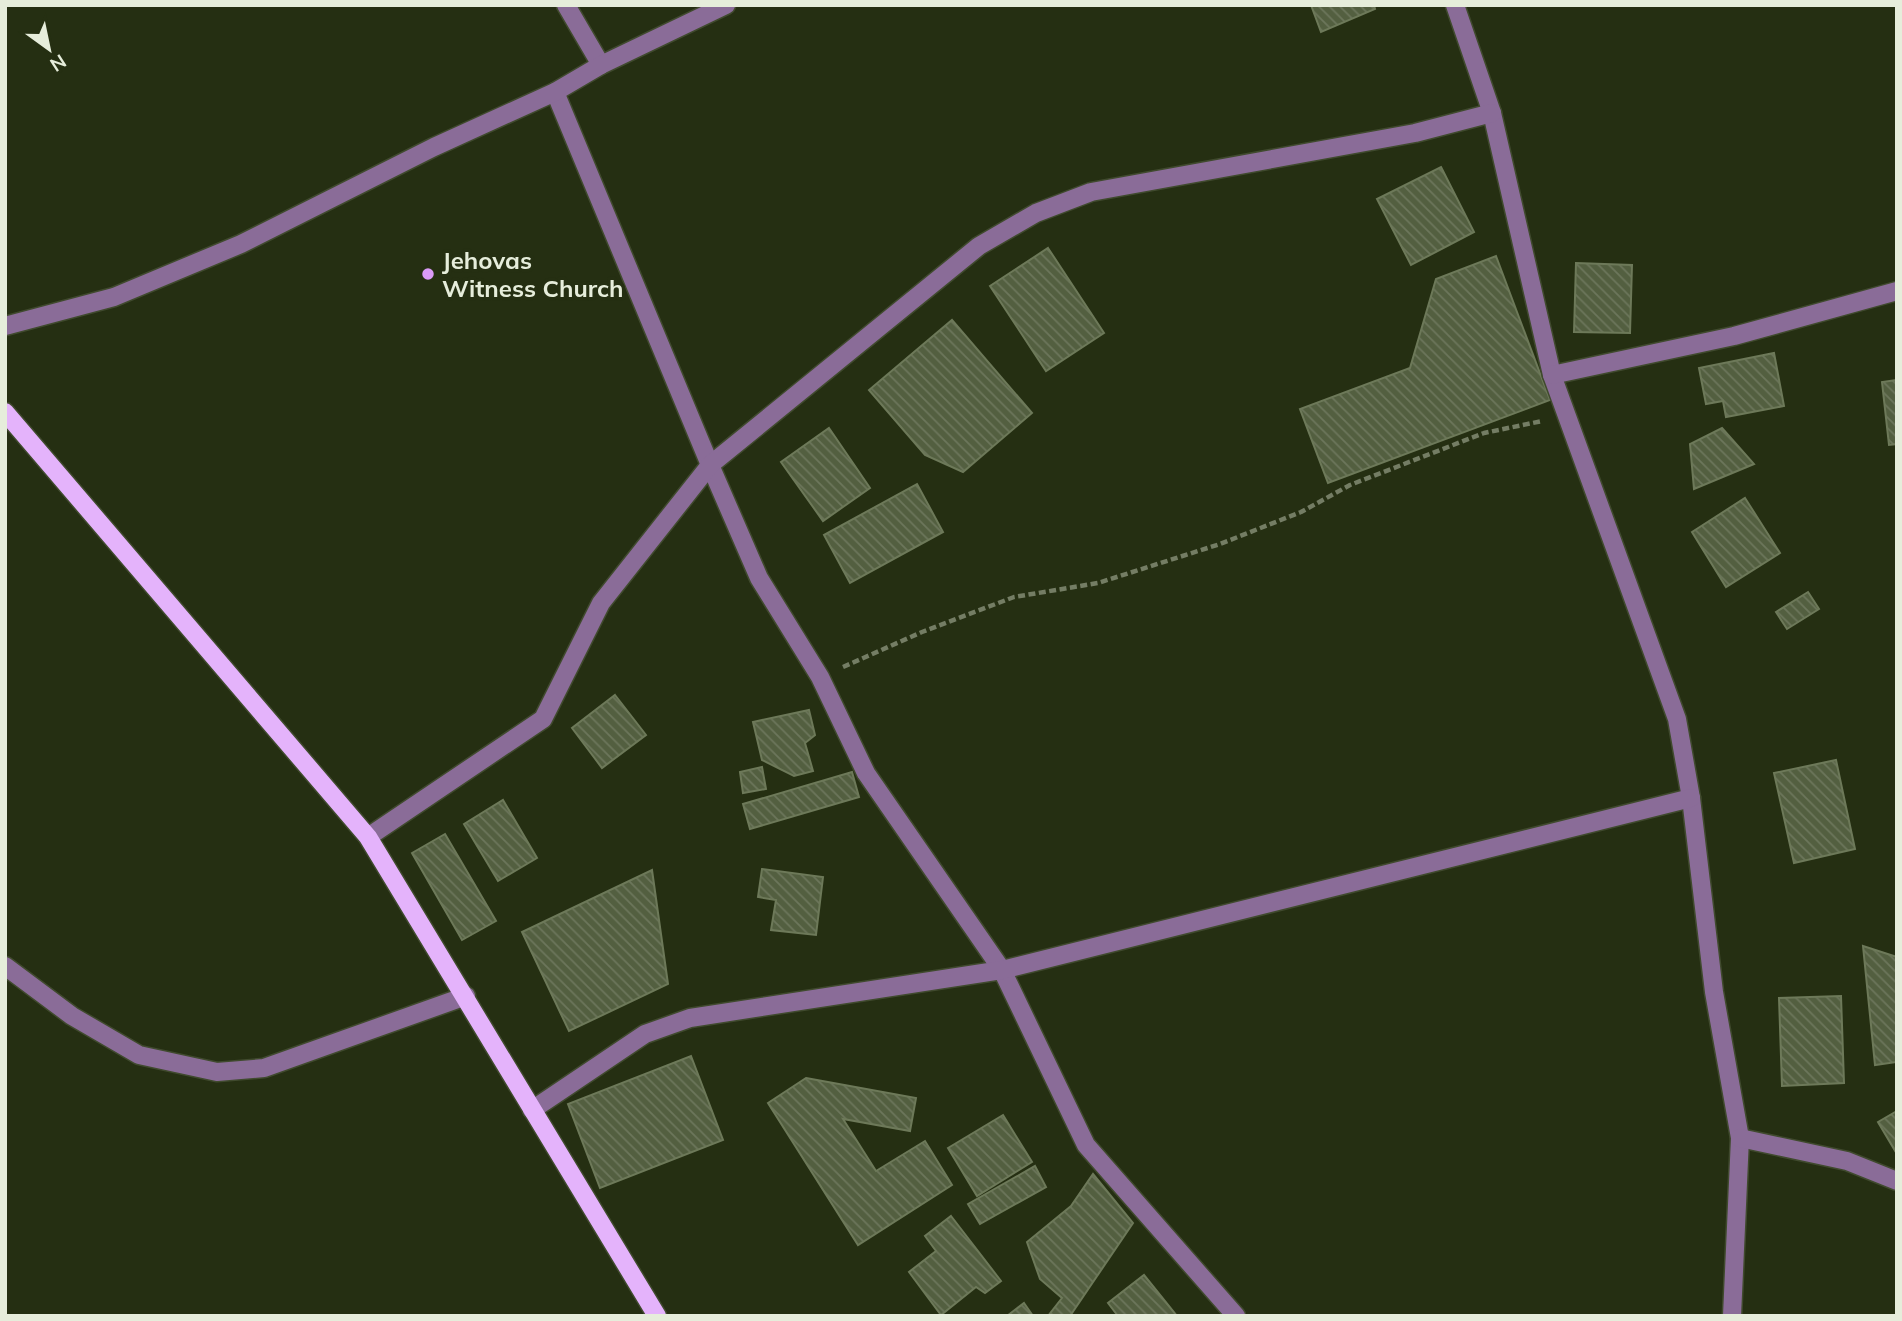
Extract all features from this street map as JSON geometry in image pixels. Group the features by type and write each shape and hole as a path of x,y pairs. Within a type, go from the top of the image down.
{"main road":[{"path":"5,412 368,837 657,1316"}],"street":[{"path":"566,5 601,65"},
{"path":"6,323 114,296 240,244 434,147 555,92 601,65 726,5"},
{"path":"1455,5 1492,113 1552,374 1677,719 1691,798 1714,992 1740,1138 1732,1316"},
{"path":"555,92 759,578 820,677 866,773 1002,970 1086,1145 1236,1316"},
{"path":"368,837 543,719 601,603 710,465 979,246 1036,213 1091,192 1415,133 1492,113"},
{"path":"1552,374 1734,336 1897,291"},
{"path":"532,1110 645,1034 690,1018 1002,970 1691,798"},
{"path":"5,966 72,1016 139,1055 217,1072 264,1068 466,996"},
{"path":"1740,1138 1847,1161 1897,1181"}],"path":[{"path":"820,677 922,632 1014,597 1098,583 1220,544 1301,512 1350,485 1484,433 1567,416"}],"building":[{"path":"1311,5 1374,5 1375,9 1321,32"},
{"path":"1441,167 1474,232 1411,265 1377,199"},
{"path":"1048,248 1104,333 1046,371 990,286"},
{"path":"1496,256 1550,400 1328,483 1300,409 1410,368 1436,279"},
{"path":"1576,263 1632,265 1630,333 1574,332"},
{"path":"952,320 1032,413 963,472 925,455 869,390"},
{"path":"1774,353 1784,406 1726,417 1723,401 1706,404 1699,368"},
{"path":"1897,380 1897,444 1889,445 1882,382"},
{"path":"829,428 870,488 823,521 781,462"},
{"path":"1722,428 1754,464 1694,489 1690,444"},
{"path":"917,484 943,532 850,583 824,535"},
{"path":"1745,498 1780,553 1726,587 1692,532"},
{"path":"1808,592 1819,609 1787,629 1776,612"},
{"path":"615,695 646,735 602,768 572,728"},
{"path":"809,710 815,735 805,743 813,771 794,776 762,760 753,722"},
{"path":"1836,760 1855,849 1794,863 1774,773"},
{"path":"762,767 766,789 743,793 740,772"},
{"path":"852,772 859,797 750,829 743,804"},
{"path":"503,800 537,858 498,881 464,824"},
{"path":"445,834 496,921 462,940 412,853"},
{"path":"762,869 823,877 816,935 771,930 776,900 758,897"},
{"path":"652,870 668,984 569,1031 522,932"},
{"path":"1863,946 1897,957 1897,1062 1875,1065"},
{"path":"1841,996 1844,1083 1782,1086 1779,998"},
{"path":"691,1056 723,1140 600,1188 568,1104"},
{"path":"806,1078 916,1098 910,1131 843,1119 876,1171 925,1141 952,1185 858,1245 768,1103"},
{"path":"1897,1111 1897,1154 1878,1122"},
{"path":"1003,1115 1032,1162 977,1196 948,1148"},
{"path":"1035,1166 1046,1187 980,1224 968,1204"},
{"path":"1093,1174 1133,1223 1070,1316 1048,1316 1062,1298 1040,1279 1027,1242 1071,1206"},
{"path":"951,1216 1001,1281 985,1293 976,1287 941,1315 909,1272 936,1251 925,1236"},
{"path":"1144,1275 1177,1316 1118,1316 1108,1303"},
{"path":"1024,1303 1033,1316 1007,1316"}],"place":[{"name":"Jehovas Witness Church","path":"428,274"}]}
